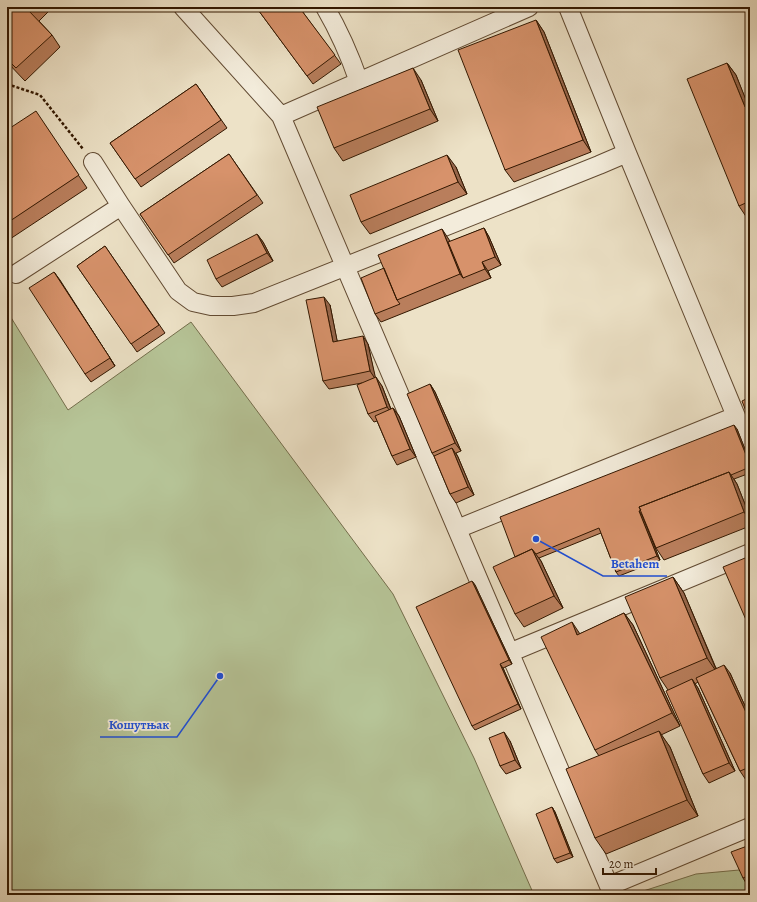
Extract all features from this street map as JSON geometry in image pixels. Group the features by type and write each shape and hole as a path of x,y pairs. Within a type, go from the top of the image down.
{"lane":[{"path":"183,7 281,116 609,886 750,826"},
{"path":"325,7 348,51 360,82"},
{"path":"281,116 529,7"},
{"path":"568,7 626,153 750,450"},
{"path":"93,162 178,291 193,302 211,306 234,306 254,303 626,153"},
{"path":"16,274 121,206"},
{"path":"457,529 736,416"},
{"path":"510,653 750,553"}],"path":[{"path":"7,84 40,95 93,162"}],"green space":[{"path":"7,311 68,410 191,322 393,594 474,758 534,895 7,895"},
{"path":"750,869 750,895 631,895 696,874"}],"building":[{"path":"7,7 32,7 28,10 52,35 16,68 7,59"},
{"path":"256,7 299,7 335,55 307,76"},
{"path":"536,20 583,140 505,170 458,50"},
{"path":"727,63 745,107 750,105 750,201 739,206 687,79"},
{"path":"413,68 430,109 334,148 317,107"},
{"path":"196,84 221,120 135,179 110,143"},
{"path":"36,111 79,175 7,223 7,130"},
{"path":"229,154 257,195 168,255 140,214"},
{"path":"447,155 458,182 361,222 350,195"},
{"path":"484,228 495,257 482,262 485,269 463,278 448,242"},
{"path":"442,229 460,274 397,300 378,255"},
{"path":"257,234 267,253 216,279 207,260"},
{"path":"105,246 159,325 131,344 77,266"},
{"path":"384,268 400,304 375,314 361,278"},
{"path":"54,272 110,358 85,374 29,288"},
{"path":"324,297 333,342 363,336 370,371 323,381 306,300"},
{"path":"376,377 387,407 368,414 357,385"},
{"path":"430,384 455,443 432,453 407,394"},
{"path":"750,397 750,419 749,419 742,401"},
{"path":"393,408 410,449 392,456 375,416"},
{"path":"734,425 750,467 731,475 729,472 639,507 641,510 639,511 657,556 616,572 599,528 536,554 532,549 515,557 500,517"},
{"path":"452,448 468,487 450,494 434,456"},
{"path":"729,472 744,512 656,548 639,507"},
{"path":"532,549 554,596 515,614 493,567"},
{"path":"750,556 750,629 723,567"},
{"path":"673,577 707,658 660,678 625,597"},
{"path":"472,581 509,660 500,664 518,704 472,726 416,607"},
{"path":"624,613 672,713 595,750 541,637 572,622 577,635"},
{"path":"724,665 750,721 750,767 740,771 696,678"},
{"path":"692,679 729,763 703,774 666,691"},
{"path":"659,731 687,800 595,838 566,769"},
{"path":"504,732 515,760 500,766 489,738"},
{"path":"552,807 570,853 554,859 536,814"},
{"path":"750,845 750,875 743,878 731,852"}],"place":[{"name":"Betahem","path":"536,539"},
{"name":"Кошутњак","path":"220,676"}]}
